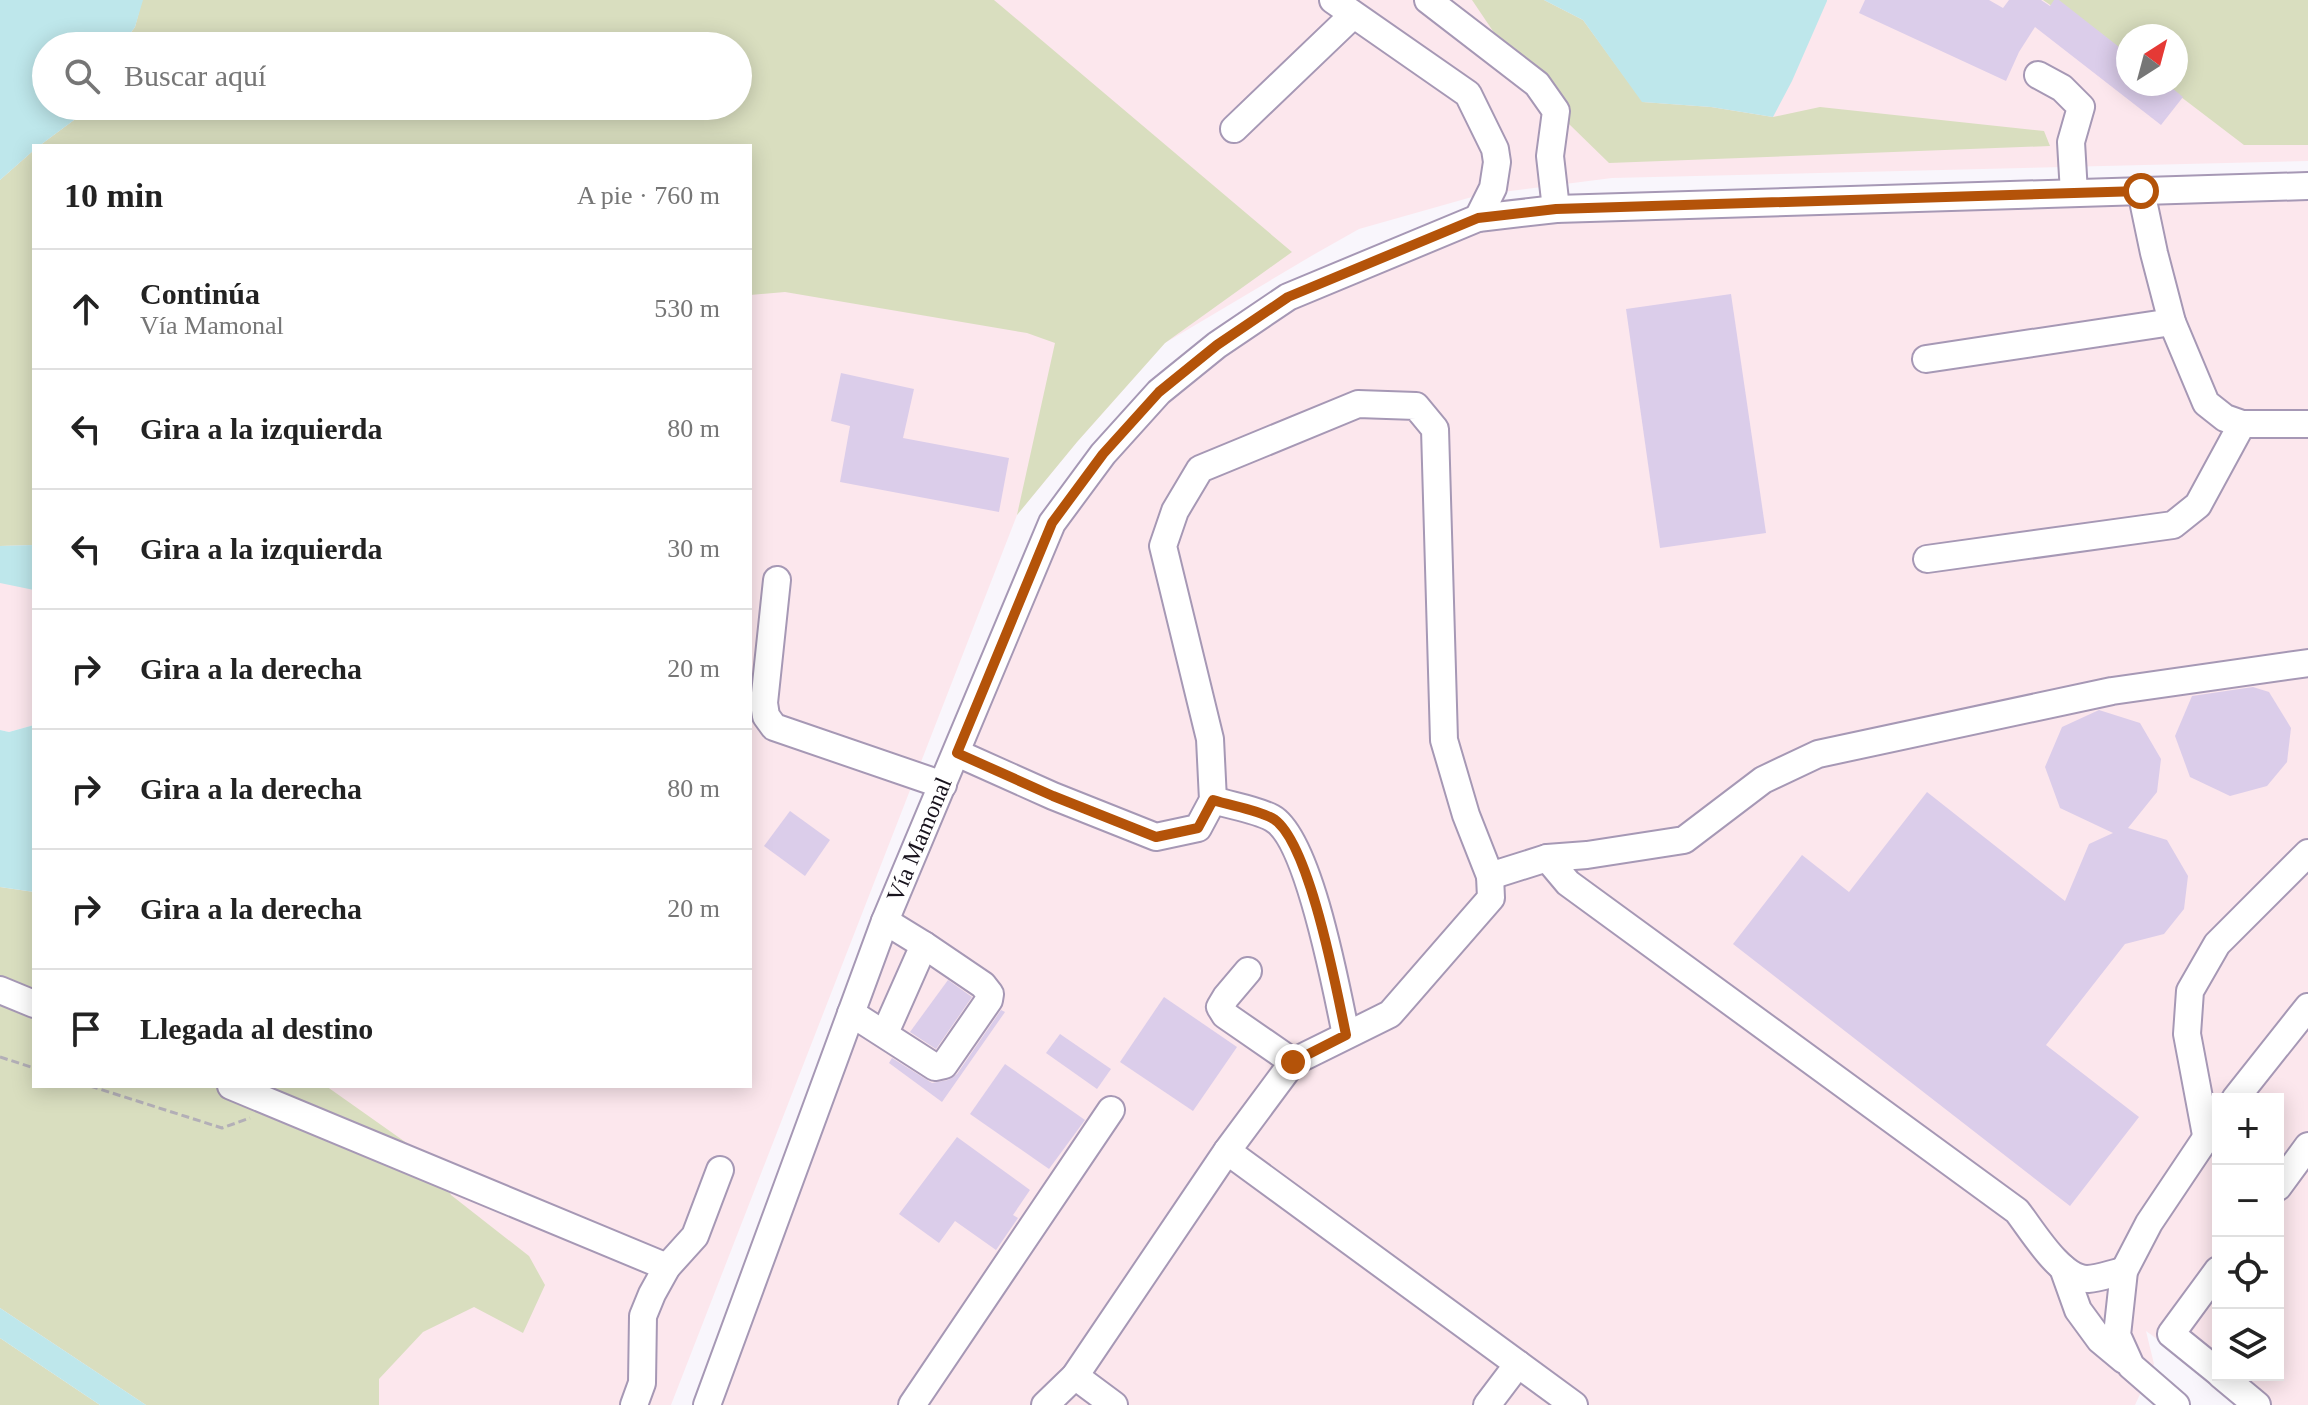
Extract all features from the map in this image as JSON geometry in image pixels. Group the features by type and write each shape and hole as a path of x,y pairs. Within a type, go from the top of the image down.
{"street":[{"path":"1428,0 1537,84 1556,111 1550,156 1556,209"},
{"path":"1234,129 1343,7 1468,94 1495,149 1497,162 1493,188 1478,218"},
{"path":"2038,75 2062,88 2081,107 2071,142 2074,193"},
{"name":"Vía Mamonal","path":"707,1405 885,921 1052,523 1103,454 1159,392 1217,345 1288,297 1478,218 1556,209 2308,186"},
{"path":"2141,191 2172,322 2206,403 2225,418 2242,424 2308,424"},
{"path":"1926,359 2172,322"},
{"path":"957,753 1156,837 1198,828 1213,800 1210,739 1163,546 1175,511 1200,469 1358,404 1416,406 1435,429 1444,740 1466,815 1490,876 1491,898 1390,1014 1293,1062 1227,1151 1075,1376 1045,1405"},
{"path":"1927,559 2173,525 2198,505 2242,424"},
{"path":"777,580 764,703 766,716 774,727 943,785"},
{"path":"1490,876 1547,858 1684,840 1763,780 1818,754 2112,691 2308,663"},
{"path":"1213,800 1274,819 1299,853 1327,947 1346,1035"},
{"path":"2131,1366 2117,1335 2124,1271 2149,1223 2212,1128 2187,1034 2190,991 2217,944 2308,853"},
{"path":"1547,858 1568,883 2017,1211 2063,1268 2084,1279 2124,1271"},
{"path":"851,1013 935,1067 944,1065 989,1000 990,994 983,985 885,921"},
{"path":"885,1033 924,945"},
{"path":"1248,971 1220,1007 1225,1015 1293,1062"},
{"path":"0,990 32,1003"},
{"path":"2240,1093 2308,1007"},
{"path":"236,1088 667,1267"},
{"path":"912,1405 1111,1110"},
{"path":"2284,1179 2308,1146"},
{"path":"1227,1151 1574,1405"},
{"path":"634,1405 642,1383 643,1316 667,1267 695,1236 720,1170"},
{"path":"2063,1268 2078,1310 2100,1340 2176,1405"},
{"path":"2212,1278 2171,1334 2212,1367"},
{"path":"1487,1405 1518,1364"},
{"path":"1075,1376 1114,1405"},
{"path":"2228,1381 2257,1405"}],"path":[{"path":"0,1057 32,1067"},
{"path":"96,1088 222,1128 283,1108"}],"shaded area":[{"path":"143,0 2308,0 2308,161 1612,178 1479,195 1359,229 1313,255 1165,343 1017,515 671,1405 146,1405 0,1308 0,887 32,892 32,1088 752,1088 752,144 42,144 74,120 752,120 752,32 131,32"},
{"path":"32,152 32,726 9,732 0,730 0,180"},
{"path":"2308,186 2308,1405 2248,1405 2215,1381 2284,1381 2284,1093 2212,1093 2212,1379 2146,1331 2154,1364 2135,1405 707,1405 1052,523 1217,345 1478,218"}],"green space":[{"path":"142,0 994,0 1292,252 1165,343 1017,515 1055,343 1027,333 785,292 752,295 752,144 42,144 74,120 752,120 752,32 131,32"},
{"path":"1472,0 1544,0 1583,20 1643,102 1711,107 1773,117 1820,107 2044,131 2050,146 1609,163 1530,86"},
{"path":"2043,0 2308,0 2308,145 2244,145 2180,96 2188,96 2188,24 2116,24 2116,51"},
{"path":"32,152 32,545 0,546 0,180"},
{"path":"0,887 32,892 32,1088 329,1088 435,1163 451,1195 529,1256 545,1285 523,1333 474,1307 423,1332 379,1379 379,1405 146,1405 0,1308"},
{"path":"0,1338 100,1405 0,1405"}],"water":[{"path":"0,0 143,0 131,32 32,32 32,120 74,120 42,144 32,144 32,152 0,180"},
{"path":"1544,0 1827,1 1773,117 1711,107 1642,102 1583,20"},
{"path":"32,545 32,590 0,583 0,546"},
{"path":"32,726 32,892 0,887 0,730 9,732"},
{"path":"0,1308 146,1405 100,1405 0,1338"}],"building":[{"path":"1865,0 1989,0 2003,8 2009,0 2041,0 2050,6 2054,0 2059,0 2116,45 2116,90 2035,27 2006,81 1859,13"},
{"path":"2124,96 2182,96 2161,125"},
{"path":"1731,294 1766,533 1660,548 1626,309"},
{"path":"841,373 914,389 903,438 1009,458 999,512 840,482 850,426 831,421"},
{"path":"2253,687 2269,692 2291,728 2287,762 2267,786 2230,796 2190,777 2175,736 2192,696"},
{"path":"2099,710 2140,723 2161,759 2157,792 2128,828 2167,840 2188,876 2184,909 2164,934 2125,944 2046,1045 2139,1117 2070,1206 1733,944 1802,855 1849,892 1927,792 2065,901 2089,844 2113,833 2060,808 2045,767 2062,727"},
{"path":"790,811 830,840 805,876 764,846"},
{"path":"948,980 972,997 936,1049 910,1032"},
{"path":"1164,997 1237,1047 1193,1111 1120,1062"},
{"path":"1001,1010 1005,1012 942,1102 889,1063 892,1058 932,1083 948,1080 957,1074"},
{"path":"1060,1034 1111,1069 1097,1089 1046,1053"},
{"path":"1005,1064 1085,1120 1049,1169 970,1114"},
{"path":"957,1137 1030,1190 1013,1215 1018,1218 996,1250 955,1221 939,1243 899,1214"}],"route":[{"path":"1293,1062 1346,1035 1327,947 1299,853 1274,819 1213,800 1198,828 1156,837 957,753 1052,523 1103,454 1159,392 1217,345 1288,297 1478,218 1556,209 2141,191"}]}
